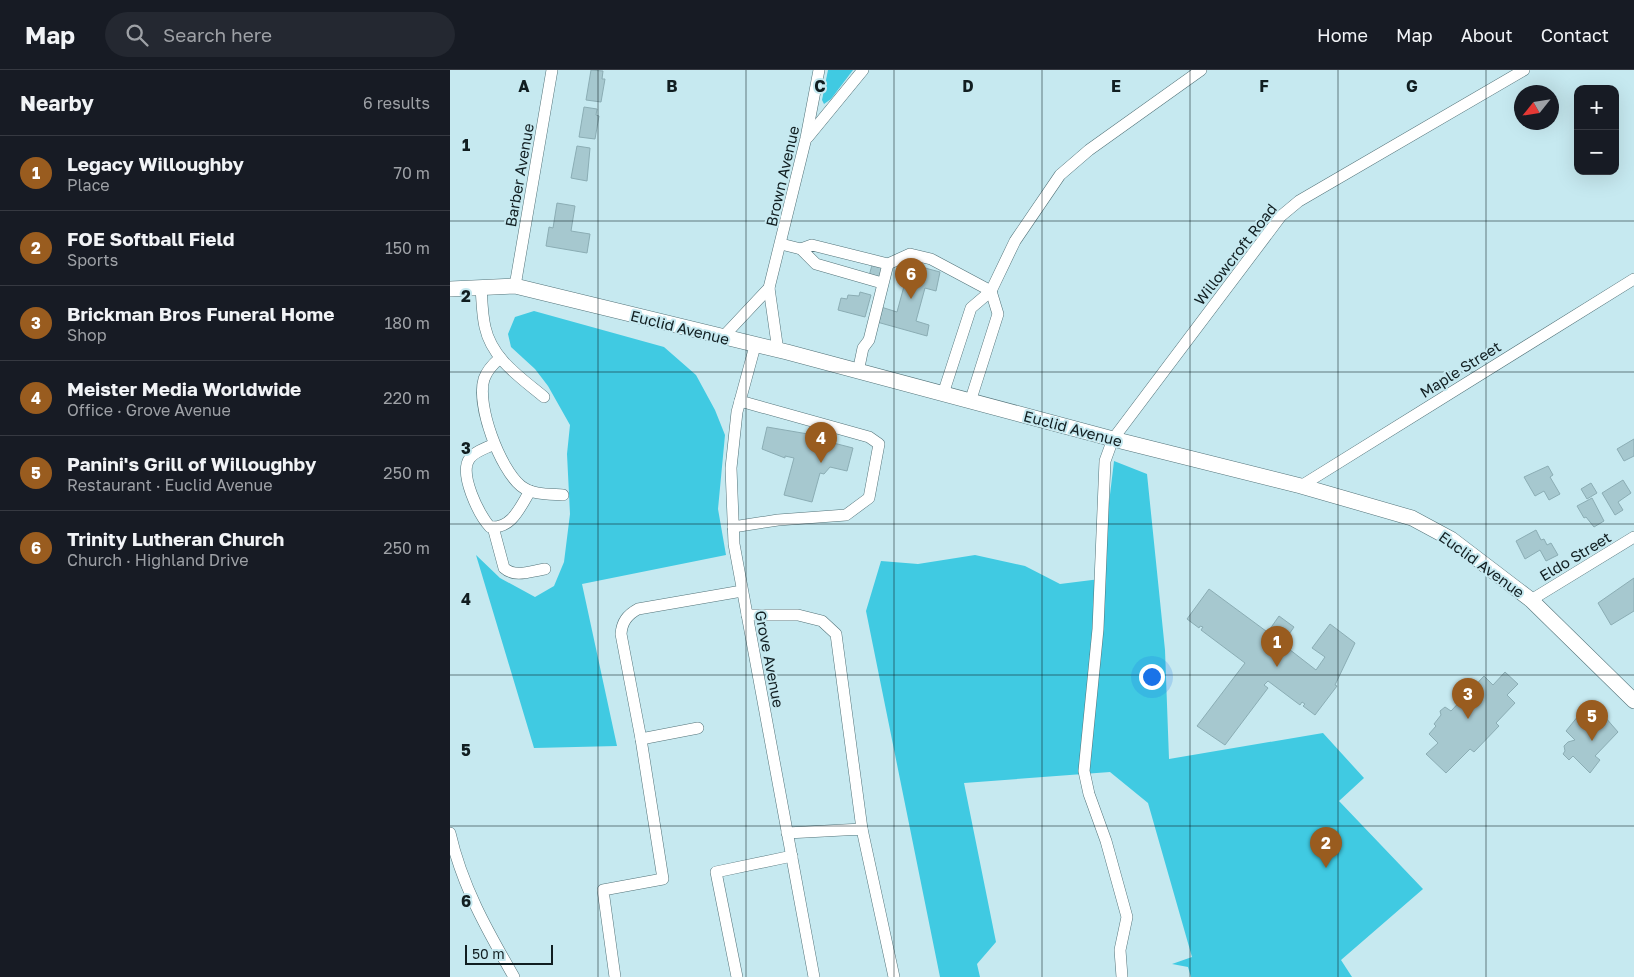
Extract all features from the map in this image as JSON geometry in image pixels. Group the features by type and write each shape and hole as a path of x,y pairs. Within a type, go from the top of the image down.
{"main road":[{"name":"Euclid Avenue","path":"450,288 515,286 722,338 778,350 1114,440 1301,486 1412,518 1451,539 1531,600 1634,701"}],"street":[{"name":"Barber Avenue","path":"515,286 552,70"},
{"name":"Brown Avenue","path":"778,350 769,288 806,138 819,70"},
{"path":"806,138 863,70"},
{"path":"943,394 970,308 991,291 1015,241 1060,175 1089,150 1200,70"},
{"name":"Willowcroft Road","path":"1122,977 1120,950 1126,917 1106,841 1089,794 1084,771 1098,628 1105,461 1114,440 1281,216 1299,201 1524,70"},
{"path":"781,244 801,249 816,264 882,284"},
{"path":"801,249 812,245 888,264 910,254 931,259 991,291 998,314 970,402"},
{"path":"858,372 863,348 869,340 888,264"},
{"name":"Maple Street","path":"1301,486 1634,279"},
{"path":"481,287 484,327 495,353 544,397"},
{"name":"Brown Avenue","path":"722,338 769,288"},
{"name":"Grove Avenue","path":"755,346 740,401 731,468 734,544 814,977"},
{"path":"500,358 492,365 484,380 483,399 494,444 511,476 522,488 563,495"},
{"path":"733,527 778,520 846,515 869,498 879,444 869,437 740,401"},
{"path":"494,444 470,457 466,466 466,476 480,516 490,527 509,523 530,490"},
{"path":"494,527 504,568 508,572 514,574 545,569"},
{"name":"Eldo Street","path":"1531,600 1634,538"},
{"path":"615,977 603,890 663,879 641,739 621,634 622,624 626,618 638,609 742,591"},
{"path":"747,615 798,615 822,621 836,634 862,829 894,977"},
{"path":"641,739 698,728"},
{"path":"787,833 862,829"},
{"path":"450,833 456,860 477,913 514,977"},
{"path":"737,977 716,872 792,856"}],"shaded area":[{"path":"828,70 853,70 831,99 824,104 822,100"},
{"path":"534,311 664,347 696,375 715,410 725,435 718,509 726,555 582,584 617,746 534,748 476,555 500,578 535,597 554,586 564,562 570,514 567,454 570,425 548,386 535,369 511,347 508,334 515,317"},
{"path":"1114,461 1147,474 1165,650 1169,759 1323,733 1364,778 1339,801 1423,889 1341,960 1352,977 1191,977 1188,967 1172,964 1192,957 1148,803 1110,772 964,783 996,942 977,964 980,977 940,977 866,611 881,561 918,564 975,555 1025,566 1060,584 1100,579"}],"building":[{"path":"591,70 603,71 602,79 605,79 601,102 586,100"},
{"path":"584,107 597,109 596,115 599,116 595,139 579,137"},
{"path":"577,146 590,148 587,181 571,178"},
{"path":"557,203 575,206 571,231 590,234 587,253 546,246 549,227 553,228"},
{"path":"910,264 940,272 936,291 925,288 916,321 929,325 927,336 877,322 881,307 897,312"},
{"path":"872,265 883,268 880,280 869,276"},
{"path":"860,292 871,295 865,317 838,310 841,298 847,299 848,295 859,296"},
{"path":"767,427 814,435 814,438 853,448 847,471 830,467 824,474 820,473 812,502 784,495 794,458 785,456 785,458 762,449"},
{"path":"1634,439 1634,456 1624,461 1617,449"},
{"path":"1548,466 1553,475 1550,477 1560,494 1549,500 1544,491 1535,496 1524,477"},
{"path":"1623,480 1631,493 1618,502 1623,510 1615,515 1602,493"},
{"path":"1591,483 1597,493 1587,499 1581,489"},
{"path":"1592,498 1604,521 1594,527 1586,517 1584,518 1577,506"},
{"path":"1536,530 1541,540 1544,539 1547,545 1551,543 1558,555 1546,561 1540,550 1525,559 1516,541"},
{"path":"1634,578 1634,611 1611,625 1598,603"},
{"path":"1209,589 1270,634 1272,631 1270,629 1279,616 1294,627 1285,640 1279,636 1276,639 1316,670 1325,657 1312,648 1330,624 1355,643 1335,685 1337,686 1315,715 1303,706 1305,704 1302,702 1300,705 1268,681 1264,685 1268,688 1225,745 1197,726 1245,663 1201,630 1203,627 1200,626 1199,628 1187,619"},
{"path":"1505,672 1518,684 1507,695 1515,703 1496,723 1499,726 1474,752 1470,749 1446,773 1426,754 1438,743 1429,734 1436,726 1434,724 1441,715 1440,711 1445,707 1451,711 1484,676 1493,685"},
{"path":"1583,710 1591,718 1598,713 1605,717 1618,732 1595,756 1600,760 1590,773 1573,756 1569,760 1563,754 1565,751 1564,746 1568,742 1575,740 1566,731"}],"place":[{"name":"Trinity Lutheran Church","path":"911,299"},
{"name":"Meister Media Worldwide","path":"821,463"},
{"name":"Legacy Willoughby","path":"1277,667"},
{"name":"Brickman Bros Funeral Home","path":"1468,719"},
{"name":"Panini's Grill of Willoughby","path":"1592,741"},
{"name":"FOE Softball Field","path":"1326,868"}]}
